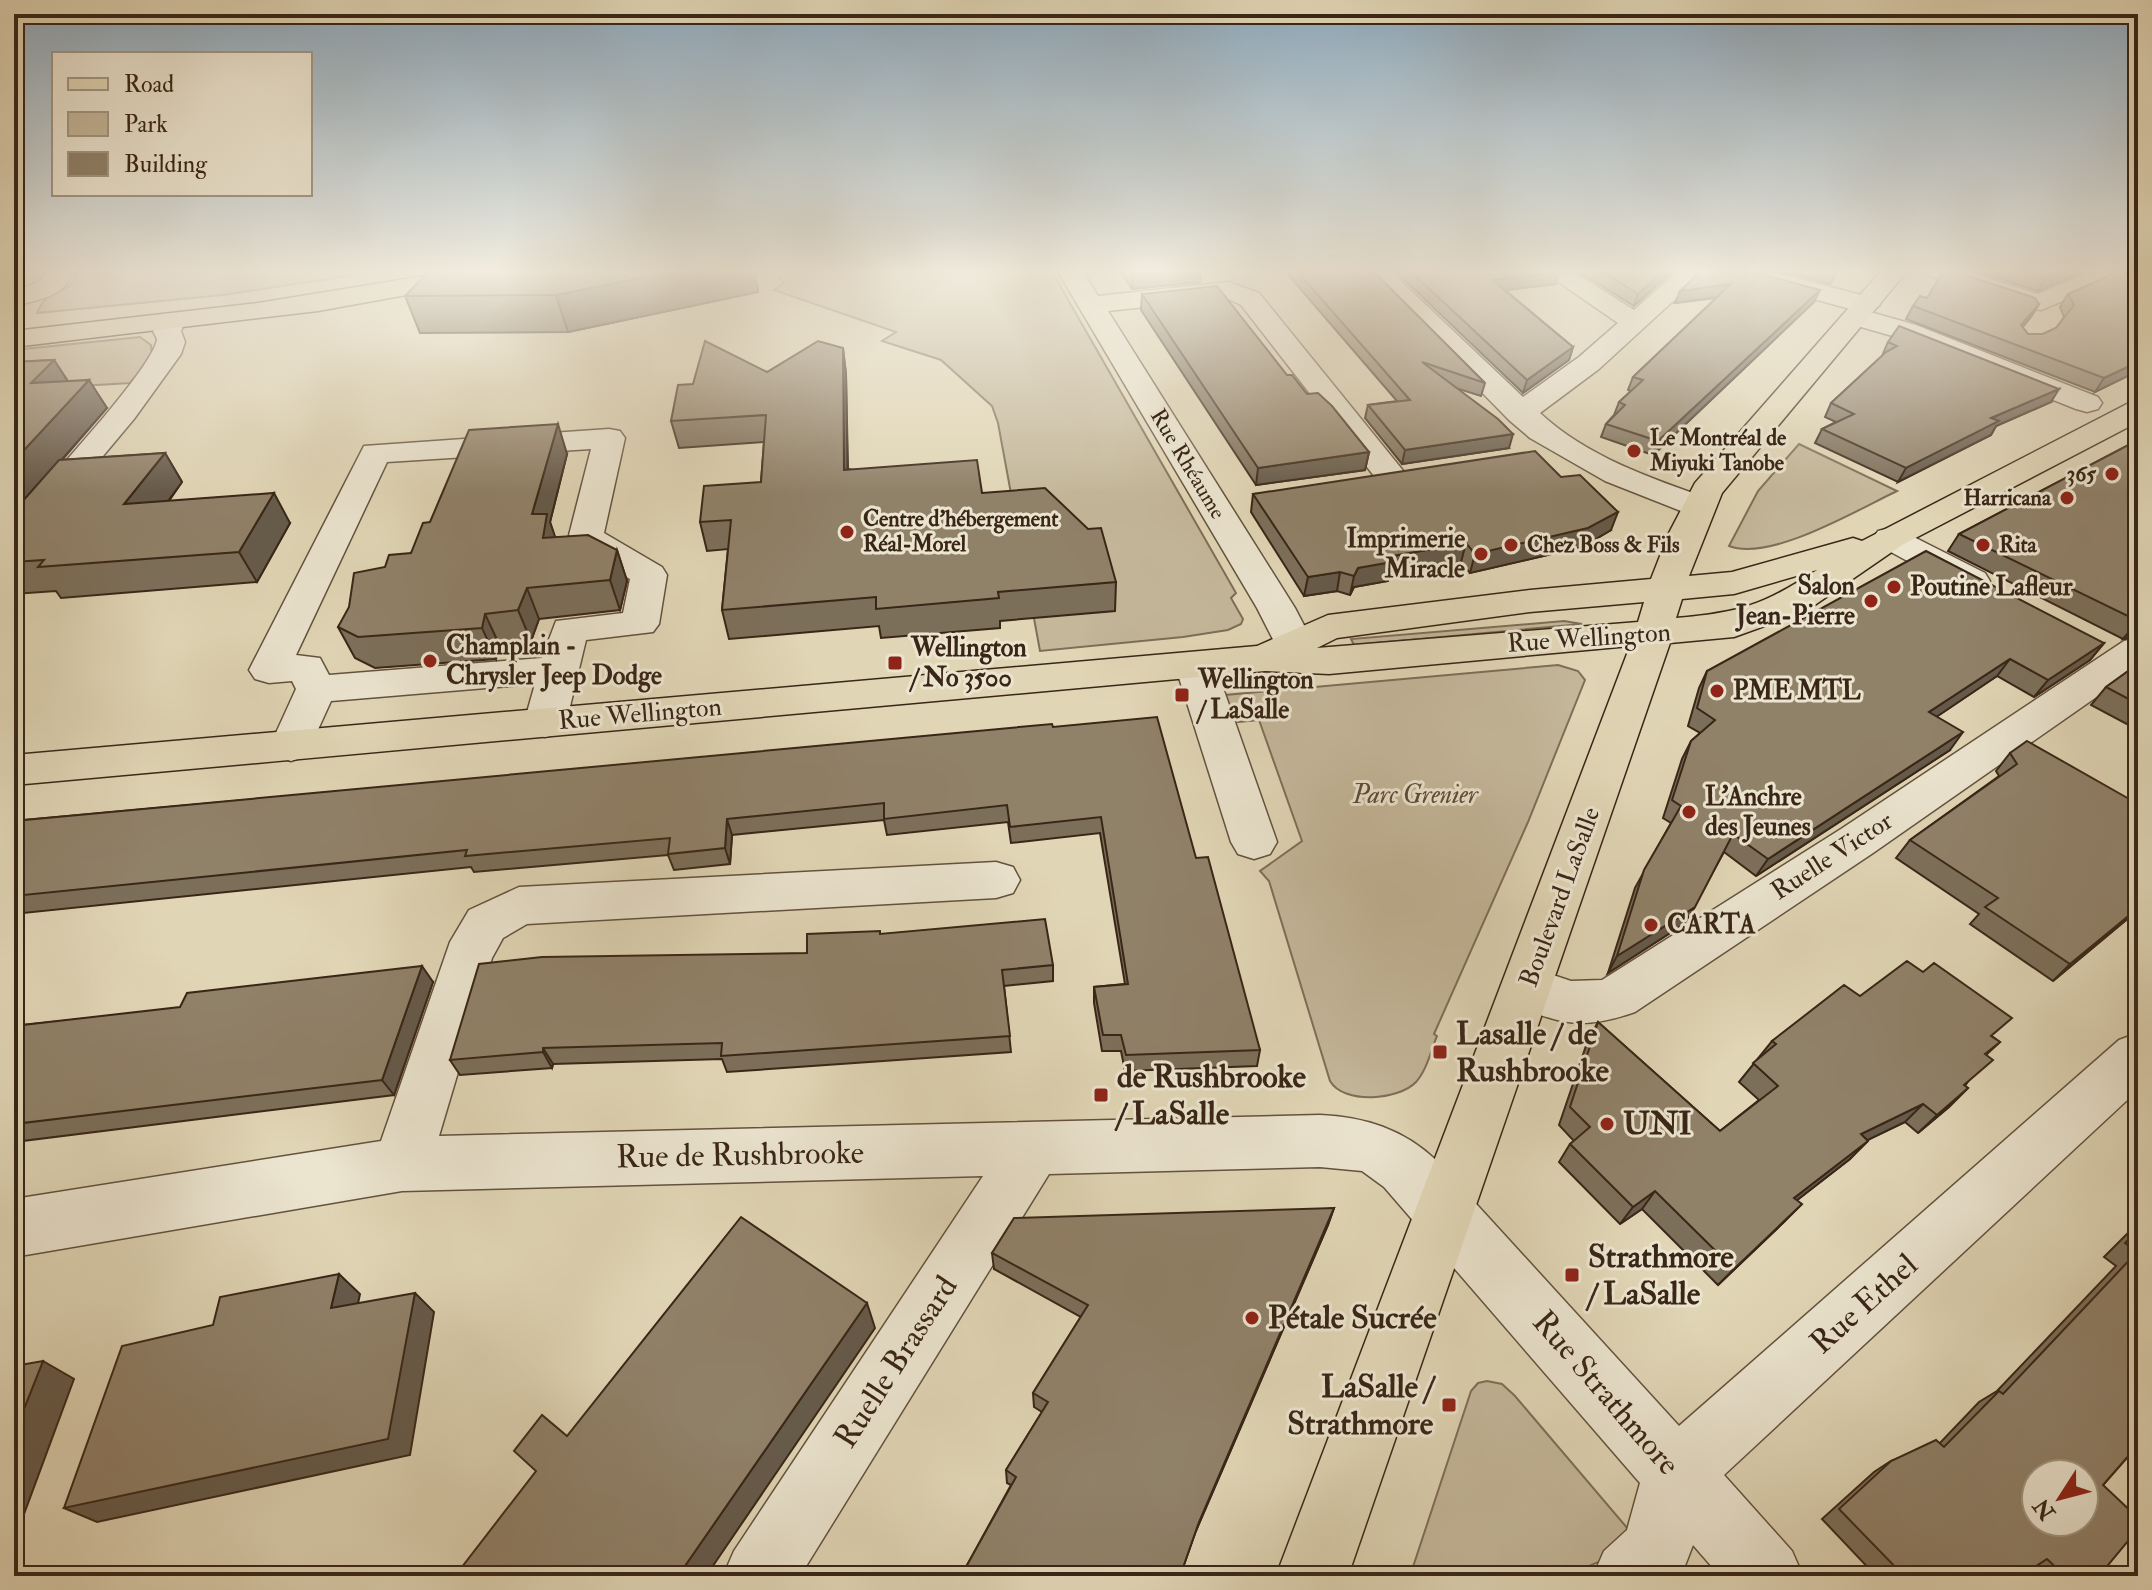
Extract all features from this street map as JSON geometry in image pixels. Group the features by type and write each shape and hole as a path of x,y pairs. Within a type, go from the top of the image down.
{"main road":[{"name":"Boulevard LaSalle","path":"1312,1576 1643,668 1659,612 1698,506 1707,490 1833,344"},
{"name":"Rue Wellington","path":"14,770 1195,665 1287,654 1329,661 1659,612 1734,625 1772,612 1810,593 1890,538 2138,410"}],"street":[{"path":"14,541 123,413 171,344"},
{"name":"Rue Rhéaume","path":"1116,344 1213,505 1287,654"},
{"path":"1286,344 1394,478"},
{"path":"1449,344 1520,414 1566,449 1643,487 1698,506"},
{"path":"1520,414 1610,344"},
{"path":"1939,344 2087,403"},
{"path":"291,746 316,689 306,667 269,670 375,453 609,438 586,535 597,546 649,575 640,624 569,629 545,723"},
{"path":"1534,457 1566,449"},
{"path":"1213,505 1249,499"},
{"path":"1890,538 2000,595"},
{"name":"Ruelle Victor","path":"1526,987 1573,1005 1590,1005 1617,997 1857,841 2124,655"},
{"path":"1195,665 1254,842"},
{"path":"316,689 559,669"},
{"path":"402,1164 468,956 486,924 519,906 996,880"},
{"name":"Rue Ethel","path":"1677,1473 2138,1056"},
{"name":"Rue de Rushbrooke","path":"14,1228 402,1164 1343,1141 1369,1145 1387,1153 1445,1210"},
{"name":"Ruelle Brassard","path":"759,1576 1033,1149"},
{"name":"Rue Strathmore","path":"1445,1210 1767,1576"},
{"path":"1629,1576 1656,1551 1677,1473"}],"green space":[{"path":"70,344 150,344 152,358 130,383 14,390 14,350"},
{"path":"892,344 1093,344 1236,593 1231,598 1243,619 1241,624 1228,630 1183,637 1040,651 998,423 992,406 941,360"},
{"path":"1799,444 1897,491 1790,541 1746,549 1729,546 1758,491"},
{"path":"1564,621 1582,624 1354,645 1351,639"},
{"name":"Parc Grenier","path":"1558,665 1578,671 1585,680 1528,822 1434,1034 1437,1036 1423,1072 1408,1088 1385,1096 1359,1097 1337,1089 1330,1081 1269,881 1260,871 1302,841 1259,720 1229,723 1225,695"},
{"path":"1478,1383 1502,1384 1515,1396 1634,1536 1601,1561 1565,1576 1410,1576 1471,1391"}],"building":[{"path":"704,344 711,344 767,372 813,344 843,348 844,470 977,460 982,493 1045,488 1088,529 1101,528 1116,582 998,592 999,598 876,609 876,597 722,610 731,520 700,522 704,486 761,482 766,415 671,421 678,385 693,384"},
{"path":"1175,344 1263,344 1307,394 1318,393 1332,406 1369,452 1258,468"},
{"path":"1361,344 1446,344 1485,383 1422,362 1498,419 1513,434 1405,450 1368,405 1410,400"},
{"path":"1489,344 1570,344 1573,347 1527,380"},
{"path":"1668,344 1762,344 1658,441 1606,424 1625,405 1619,402 1643,380 1633,377"},
{"path":"1893,344 1945,344 2059,389 1991,418 1999,421 1906,468 1822,429 1854,414 1831,403 1886,352 1897,346"},
{"path":"2014,344 2138,344 2138,362 2104,378"},
{"path":"54,360 31,383 89,380 14,461 14,362"},
{"path":"558,424 532,514 547,514 543,538 588,535 617,550 610,580 527,588 518,610 485,614 482,628 358,637 338,627 349,607 354,573 385,567 389,555 411,553 423,523 430,522 469,430"},
{"path":"2138,440 2138,621 1959,534"},
{"path":"1535,451 1561,477 1580,475 1618,512 1588,528 1475,554 1466,543 1387,557 1392,562 1358,568 1354,576 1340,572 1308,577 1253,494"},
{"path":"165,453 124,504 274,493 239,552 38,567 44,560 14,562 14,511 59,460"},
{"path":"1926,551 2104,643 2048,680 2010,659 1929,712 1963,732 1768,859 1733,834 1695,907 1617,956 1644,870 1681,806 1672,800 1691,741 1715,720 1697,708 1707,671"},
{"path":"2138,664 2138,704 2106,687"},
{"path":"1157,717 1196,858 1208,857 1260,1050 1126,1055 1121,1035 1103,1035 1094,987 1128,984 1101,817 1010,827 1007,805 884,819 884,803 727,819 725,848 668,854 670,838 465,856 467,850 14,896 14,821 1052,724 1053,727"},
{"path":"2027,741 2138,804 2138,908 2070,964 1985,907 1998,898 1910,840 2017,764 2010,753"},
{"path":"1045,919 1053,965 1002,970 1010,1036 721,1056 722,1043 543,1048 543,1052 450,1060 479,964 542,957 807,953 807,934 880,931 880,934"},
{"path":"1907,961 1923,972 1934,963 2012,1018 1991,1036 2000,1042 1985,1054 1993,1060 1964,1085 1968,1088 1937,1115 1923,1104 1861,1134 1868,1141 1794,1198 1802,1204 1734,1269 1655,1191 1633,1207 1570,1144 1590,1127 1570,1107 1598,1022 1720,1131 1778,1086 1753,1063 1776,1044 1772,1041 1844,985 1860,996"},
{"path":"422,966 382,1080 14,1124 14,1026 180,1007 187,993"},
{"path":"1334,1208 1199,1522 1180,1576 961,1576 1016,1477 1006,1470 1048,1402 1033,1393 1088,1305 992,1253 1014,1218"},
{"path":"741,1217 867,1303 678,1576 455,1576 536,1471 514,1451 542,1415 567,1436"},
{"path":"2138,1229 2138,1445 2103,1485 2138,1518 2138,1529 2099,1576 2065,1576 2047,1559 2021,1576 1904,1576 1839,1509 1891,1461 1936,1440 1944,1447 1999,1391 2003,1394 2137,1252 2125,1243"},
{"path":"339,1274 331,1308 415,1293 388,1439 64,1508 122,1346 213,1325 220,1297"},
{"path":"43,1361 14,1434 14,1366"}],"place":[{"name":"Le Montréal de Miyuki Tanobe","path":"1634,451"},
{"name":"365","path":"2112,474"},
{"name":"Harricana","path":"2067,498"},
{"name":"Centre d'hébergement Réal-Morel","path":"847,532"},
{"name":"Chez Boss & Fils","path":"1511,545"},
{"name":"Rita","path":"1983,545"},
{"name":"Imprimerie Miracle","path":"1481,554"},
{"name":"Poutine Lafleur","path":"1894,587"},
{"name":"Salon Jean-Pierre","path":"1871,601"},
{"name":"Champlain - Chrysler Jeep Dodge","path":"430,661"},
{"name":"Wellington / No 3500","path":"895,663"},
{"name":"PME MTL","path":"1717,691"},
{"name":"Wellington / LaSalle","path":"1182,695"},
{"name":"L'Anchre des Jeunes","path":"1689,812"},
{"name":"CARTA","path":"1651,925"},
{"name":"Lasalle / de Rushbrooke","path":"1440,1052"},
{"name":"de Rushbrooke / LaSalle","path":"1101,1095"},
{"name":"UNI","path":"1607,1124"},
{"name":"Strathmore / LaSalle","path":"1572,1275"},
{"name":"Pétale Sucrée","path":"1252,1318"},
{"name":"LaSalle / Strathmore","path":"1449,1405"}]}
